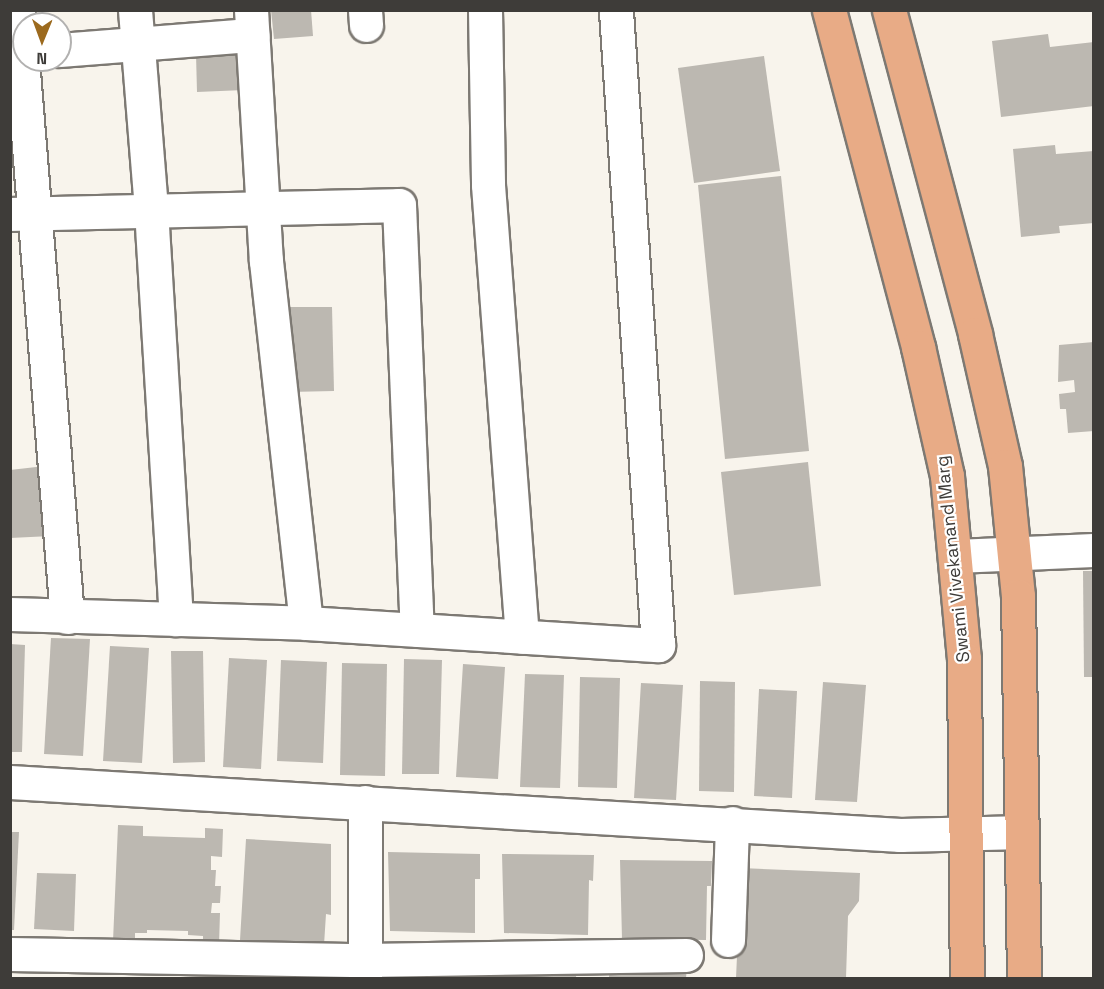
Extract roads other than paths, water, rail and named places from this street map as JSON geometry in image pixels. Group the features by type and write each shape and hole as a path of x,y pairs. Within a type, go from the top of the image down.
{"main road":[{"name":"Swami Vivekanand Marg","path":"829,10 921,359 947,476 964,659 967,978"},
{"path":"889,10 977,345 1005,466 1018,596 1024,978"}],"street":[{"path":"135,10 151,210 176,619"},
{"path":"485,10 488,184 522,637"},
{"path":"10,614 306,623 658,645 616,11"},
{"path":"72,49 137,44 251,23 263,209 306,623"},
{"path":"19,72 23,213 67,617"},
{"path":"23,213 399,205 417,630"},
{"path":"956,556 1094,550"},
{"path":"10,782 732,823 900,835 966,836 1021,832"},
{"path":"364,802 365,969"},
{"path":"728,940 732,823"},
{"path":"10,954 365,969 686,955"}]}
